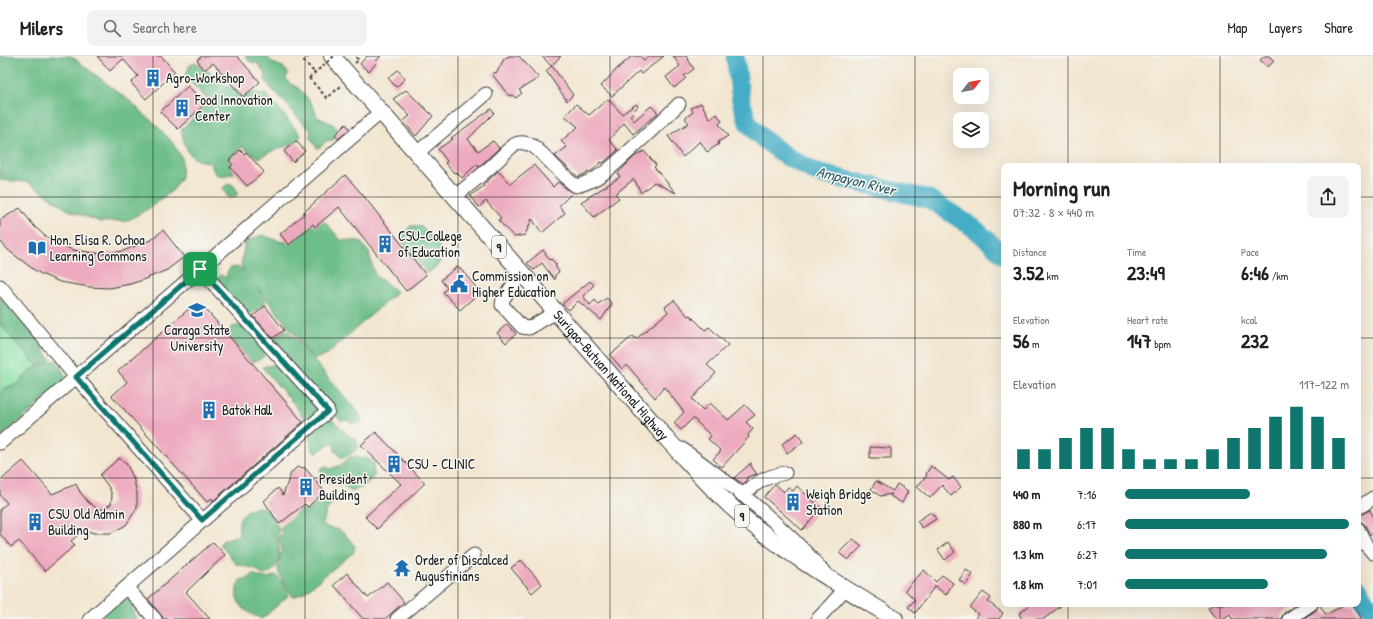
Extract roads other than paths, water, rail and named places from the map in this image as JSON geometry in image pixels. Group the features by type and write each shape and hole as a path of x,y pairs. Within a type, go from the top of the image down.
{"main road":[{"name":"Surigao-Butuan National Highway","path":"333,56 350,78 700,475 736,511 769,536 845,588 895,619"}],"street":[{"path":"417,153 486,94"},
{"path":"455,196 494,165 512,146 518,143 525,143 532,146 557,168 566,179 576,186 585,184 616,164 679,104"},
{"path":"0,443 381,112"},
{"path":"90,619 328,411 200,269"},
{"path":"522,273 503,299 502,305 522,327 529,328 556,312"},
{"path":"0,286 76,377 202,520"},
{"path":"667,439 719,476 773,521 799,545 830,578"},
{"path":"742,495 760,481 771,476 785,473"},
{"path":"1361,506 1373,498"},
{"path":"1361,534 1366,545 1373,553"},
{"path":"397,619 474,555"},
{"path":"126,587 154,619"},
{"path":"818,619 845,588"},
{"path":"1289,619 1307,607"}],"waterway":[{"name":"Ampayon River","path":"735,56 741,101 748,123 762,138 786,156 817,173 929,199 974,228 1001,252"},
{"name":"Ampayon River","path":"1361,594 1366,603 1373,609"}],"place":[{"name":"Agro-Workshop","path":"153,78"},
{"name":"Food Innovation Center","path":"182,108"},
{"name":"CSU-College of Education","path":"385,244"},
{"name":"Hon. Elisa R. Ochoa Learning Commons","path":"37,248"},
{"name":"Commission on Higher Education","path":"459,284"},
{"name":"Caraga State University","path":"197,310"},
{"name":"Batok Hall","path":"209,410"},
{"name":"CSU - CLINIC","path":"394,464"},
{"name":"President Building","path":"306,487"},
{"name":"Weigh Bridge Station","path":"793,502"},
{"name":"CSU Old Admin Building","path":"35,522"},
{"name":"Order of Discalced Augustinians","path":"402,568"}]}
